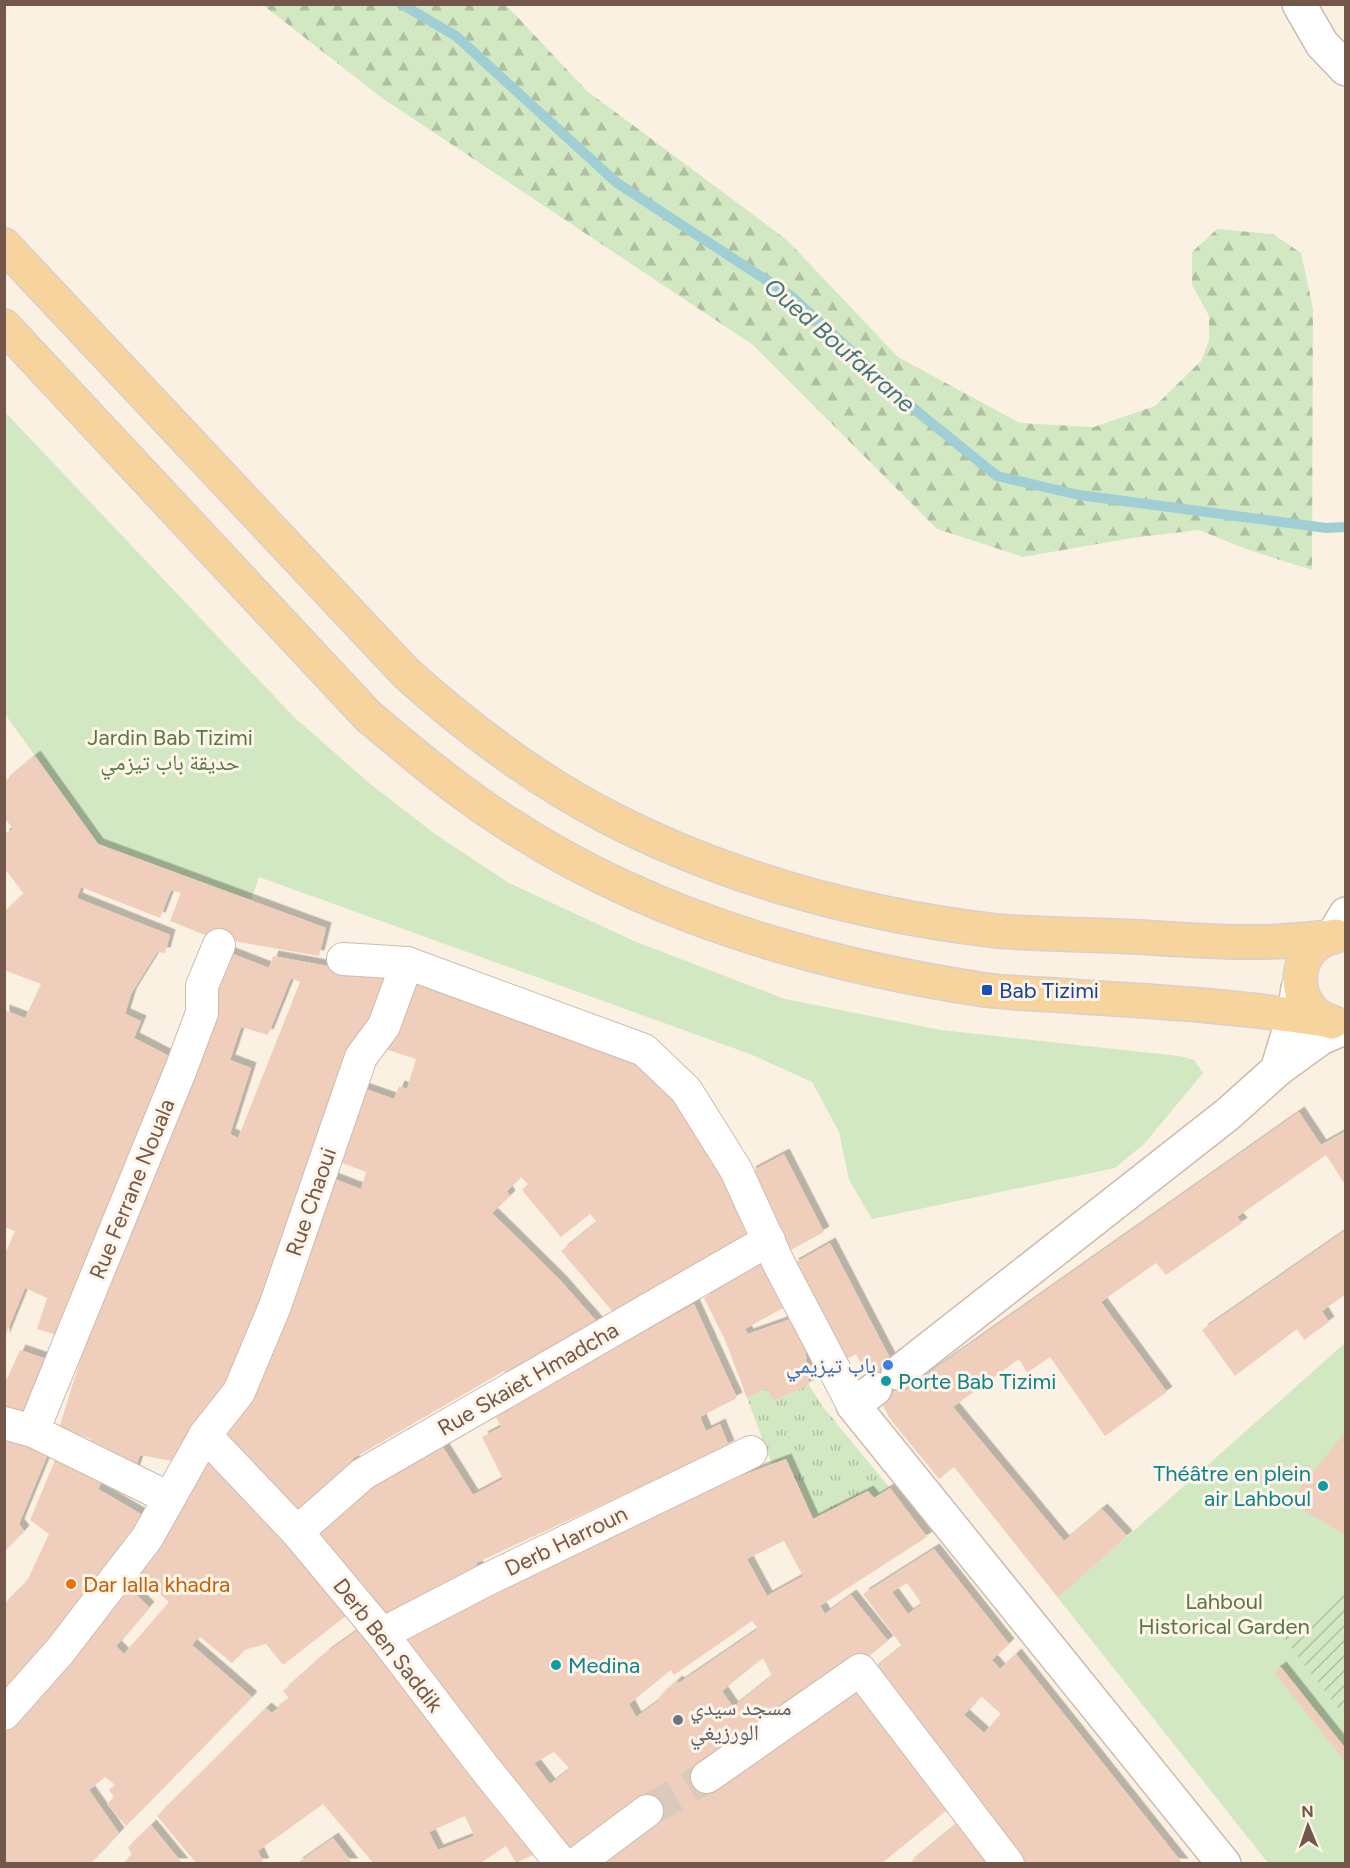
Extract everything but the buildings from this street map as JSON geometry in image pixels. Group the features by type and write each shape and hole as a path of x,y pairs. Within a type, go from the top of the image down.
{"main road":[{"path":"4,245 406,673 452,714 549,782 604,815 684,851 752,876 821,898 916,919 991,930 1262,942 1341,929"},
{"path":"4,326 368,716 433,771 507,824 573,863 641,896 711,923 789,948 867,967 987,990 1322,1014"},
{"path":"1322,1014 1300,968 1307,954 1318,943 1341,929"}],"street":[{"path":"1299,4 1323,44 1346,69"},
{"name":"Rue Ferrane Nouala","path":"19,1427 181,1070 202,1013 202,986 219,945"},
{"path":"343,958 407,963 644,1050 686,1090 736,1170 778,1264 875,1389 1224,1863"},
{"name":"Rue Chaoui","path":"4,1714 60,1651 140,1547 205,1435 239,1392 275,1306 361,1057 384,1026 407,963"},
{"path":"1277,1070 1322,1014"},
{"path":"875,1389 1228,1114 1277,1070 1321,1038 1322,1014"},
{"name":"Rue Skaiet Hmadcha","path":"297,1532 363,1473 769,1240"},
{"path":"19,1427 169,1498"},
{"name":"Derb Ben Saddik","path":"205,1435 297,1532 382,1634 483,1766 562,1863"},
{"name":"Derb Harroun","path":"382,1634 486,1580 752,1452"},
{"path":"707,1777 860,1670 1008,1863"},
{"path":"576,1863 646,1811"}],"green space":[{"path":"263,5 506,5 587,91 787,240 898,357 1020,423 1094,427 1155,406 1201,361 1209,341 1209,316 1192,285 1192,252 1217,229 1273,234 1301,253 1313,308 1312,570 1246,549 1199,530 1132,538 1023,557 937,529 753,345 382,98"},
{"name":"Jardin Bab Tizimi حديقة باب تيزمي","path":"4,411 293,716 369,783 435,834 509,883 634,941 785,999 941,1030 1179,1056 1194,1060 1203,1073 1144,1144 1115,1168 872,1219 849,1180 839,1132 812,1082 750,1054 259,877 251,900 98,844 5,714"},
{"name":"Lahboul Historical Garden","path":"1345,1343 1345,1863 1268,1863 1058,1598"},
{"path":"809,1385 823,1407 890,1488 874,1498 868,1491 813,1519 786,1459 772,1464 747,1398 767,1388 773,1401"},
{"path":"1345,1591 1345,1717 1283,1637"}],"waterway":[{"name":"Oued Boufakrane","path":"401,4 456,36 617,183 791,296 919,413 997,476 1079,495 1326,528 1346,527"}],"tunnel":[{"path":"647,1811 707,1777"}],"place":[{"name":"Bab Tizimi","path":"987,990"},
{"name":"باب تيزيمي","path":"888,1365"},
{"name":"Porte Bab Tizimi","path":"886,1381"},
{"name":"Théâtre en plein air Lahboul","path":"1323,1486"},
{"name":"Dar lalla khadra","path":"71,1584"},
{"name":"Medina","path":"556,1665"},
{"name":"مسجد سيدي الورزيغي","path":"678,1720"}]}
